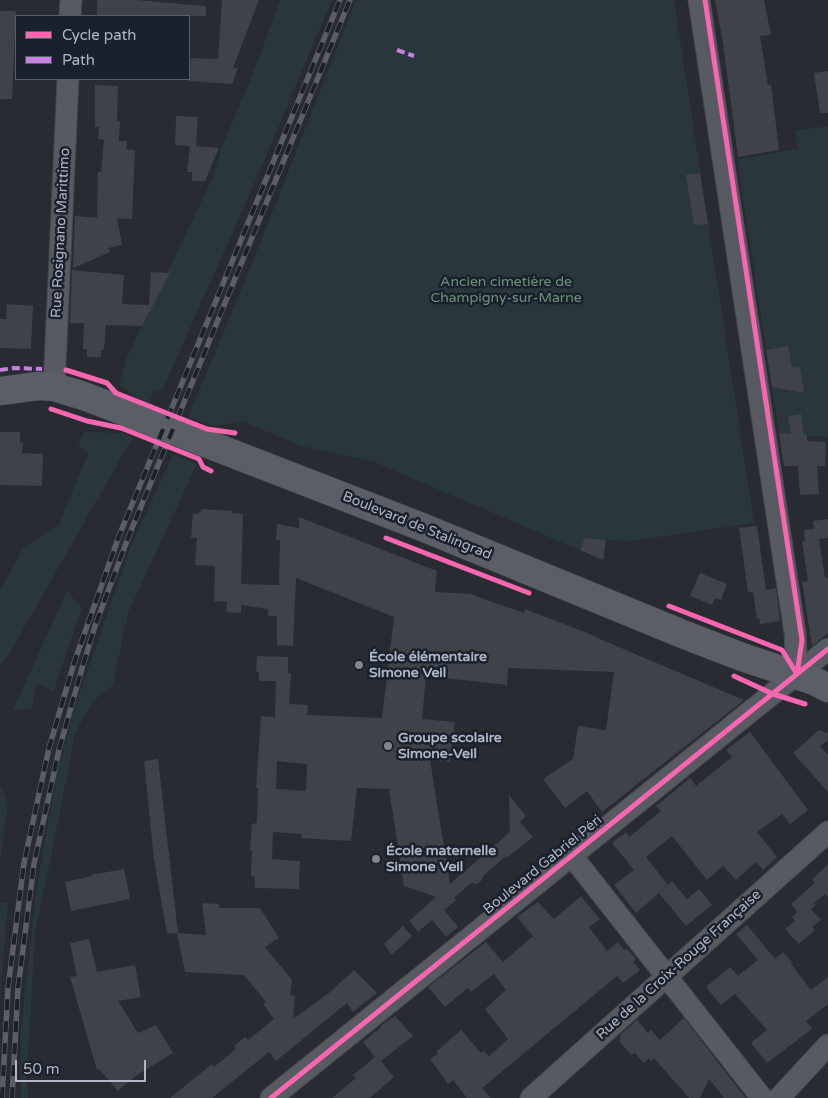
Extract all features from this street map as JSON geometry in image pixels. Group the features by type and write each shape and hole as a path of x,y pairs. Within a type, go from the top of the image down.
{"main road":[{"name":"Boulevard de Stalingrad","path":"0,391 38,386 54,387 84,396 422,527 685,636 742,657 797,674 828,688"}],"street":[{"path":"70,15 71,0"},
{"path":"699,0 794,624 797,674"},
{"name":"Rue Rosignano Marittimo","path":"54,387 68,80"},
{"name":"Boulevard Gabriel Péri","path":"271,1098 828,649"},
{"name":"Rue de la Croix-Rouge Française","path":"531,1098 828,832"},
{"path":"572,856 762,1098"},
{"path":"779,1098 828,1044"}],"green space":[{"path":"280,0 332,0 252,189 162,391 154,389 148,406 119,385 126,359 214,175 221,148 252,76"},
{"name":"Ancien cimetière de Champigny-sur-Marne","path":"356,0 674,0 754,523 631,541 606,540 603,560 372,461 301,446 242,421 215,426 188,417 251,266"},
{"path":"828,126 828,437 779,433 737,159 798,149 795,131"},
{"path":"84,432 121,433 133,437 8,656 0,665 0,591 23,548 58,526 88,454 78,445"},
{"path":"173,454 197,464 128,613 113,685 93,701 75,733 35,931 27,1076 28,1098 21,1098 21,1031 36,895 59,766 76,704 131,546"},
{"path":"67,591 82,608 53,692 36,683 32,709 13,710"},
{"path":"0,783 8,805 0,860"},
{"path":"0,902 8,903 0,996"}],"building":[{"path":"97,0 136,0 206,6 206,16 97,15"},
{"path":"222,0 259,0 233,68 238,68 232,84 189,81 191,58 218,59"},
{"path":"715,0 764,0 771,35 760,36 768,85 771,84 779,150 738,157 723,43"},
{"path":"0,11 16,11 12,99 0,99"},
{"path":"828,71 828,113 820,113 814,73"},
{"path":"95,85 118,86 117,121 120,121 119,141 127,141 126,149 135,150 132,219 117,218 122,245 108,248 110,252 73,268 75,216 97,218 98,172 101,172 104,140 98,139 99,127 95,127"},
{"path":"176,116 198,117 196,146 219,148 205,181 192,181 192,172 187,172 190,146 175,145"},
{"path":"700,173 708,224 694,225 686,175"},
{"path":"72,270 124,275 122,304 149,305 151,272 170,273 142,326 106,325 104,350 101,350 101,357 87,357 87,349 83,349 84,323 70,323"},
{"path":"7,304 33,306 31,349 0,348 0,319 6,319"},
{"path":"788,346 792,368 800,367 804,393 772,387 766,350"},
{"path":"801,414 804,435 807,435 807,441 826,442 825,466 817,466 819,494 800,495 798,466 784,466 779,433 791,434 788,416"},
{"path":"0,432 20,432 20,443 23,442 22,453 43,454 42,486 0,485"},
{"path":"202,509 232,511 232,513 243,514 241,584 279,585 280,540 276,540 277,524 299,528 299,517 437,571 435,592 470,594 524,613 525,609 595,636 744,700 602,812 587,791 565,808 543,779 573,759 578,726 606,730 614,672 508,668 507,685 426,676 422,719 455,722 450,762 430,760 450,884 510,832 509,795 526,816 520,822 533,837 507,858 506,856 483,876 482,880 477,884 471,883 454,898 456,900 444,910 458,927 446,937 432,920 418,932 409,921 436,897 404,886 389,789 357,788 351,841 301,838 302,834 273,832 272,859 300,861 299,889 255,888 255,877 251,876 252,850 250,850 252,824 257,823 258,788 256,788 261,716 275,717 276,681 259,681 259,672 256,672 257,656 288,657 288,673 291,673 289,704 308,705 307,715 382,718 394,617 296,578 293,646 277,645 277,616 268,616 268,609 241,605 241,613 226,612 227,602 214,601 215,566 195,565 197,538 191,538 193,513 198,514","holes":["277,761 307,764 306,791 276,789"]},
{"path":"828,519 828,538 819,539 825,578 828,578 828,633 812,646 802,582 808,581 802,542 805,541 804,530 814,529 813,521"},
{"path":"757,526 766,590 776,588 780,621 760,624 759,618 757,619 753,592 748,592 739,528"},
{"path":"585,538 606,540 603,560 580,550"},
{"path":"700,573 727,584 721,600 715,598 712,605 690,596"},
{"path":"819,730 828,733 828,740 820,746 828,755 828,792 793,753"},
{"path":"750,732 808,810 790,824 782,814 757,832 777,857 763,870 756,862 736,880 723,866 707,880 672,836 646,857 668,885 636,913 614,885 634,870 612,843 626,832 629,837 661,811 656,806 690,778 696,786 732,757 726,750"},
{"path":"158,759 178,933 167,934 154,859 144,761"},
{"path":"828,864 828,897 825,894 814,903 816,905 811,909 821,920 812,927 815,930 799,944 785,929 795,921 792,917 797,912 791,904 815,883 812,879"},
{"path":"124,869 130,899 71,911 65,882"},
{"path":"672,881 687,899 699,889 712,905 686,926 659,893"},
{"path":"581,896 600,919 589,927 607,951 618,942 624,950 627,949 632,954 636,960 633,962 640,970 623,983 617,976 482,1088 491,1098 467,1098 453,1080 448,1084 430,1059 438,1054 436,1052 461,1030 481,1053 484,1051 489,1056 508,1039 485,1009 506,990 494,974 471,992 468,988 445,1007 428,987 486,942 503,962 533,936 517,917 538,902 554,919"},
{"path":"202,903 219,904 219,908 260,908 279,938 265,947 292,980 290,995 295,996 293,1019 330,992 354,970 377,993 353,1012 347,1003 276,1061 269,1052 212,1098 170,1098 212,1064 214,1067 236,1049 234,1046 245,1037 248,1040 274,1019 263,1004 266,1002 244,975 185,972 177,933 206,935"},
{"path":"747,925 775,959 783,952 793,963 791,964 811,990 828,977 828,1004 806,1021 812,1029 767,1063 751,1043 767,1030 735,994 721,1005 706,987 730,967 738,976 758,960 736,934"},
{"path":"403,926 412,936 392,955 384,944"},
{"path":"89,939 97,972 135,965 141,997 118,1001 138,1033 156,1025 173,1053 137,1075 118,1091 99,1069 97,1070 70,977 77,976 70,943"},
{"path":"395,1016 413,1036 381,1061 394,1077 370,1098 332,1098 356,1078 353,1075 375,1057 363,1042 380,1026"},
{"path":"684,1018 746,1098 724,1098 709,1079 700,1098 689,1098 654,1058 651,1061 649,1058 644,1063 635,1053 631,1055 620,1042 620,1035 637,1020 648,1033 651,1030 660,1040"}],"railway":[{"path":"2,1098 8,988 24,863 49,748 74,663 119,536 340,0"},
{"path":"12,1098 18,988 34,864 59,750 95,626 128,538 350,0"}],"marked path":[{"path":"397,50 414,56"},
{"path":"0,370 14,368 42,369"}],"cycle path":[{"path":"705,0 802,640 797,674"},
{"path":"66,370 107,383 116,393 207,429 235,433"},
{"path":"51,409 87,421 121,428 199,459 203,467 211,471"},
{"path":"386,538 529,593"},
{"path":"669,606 782,650 797,674"},
{"path":"271,1098 828,649"},
{"path":"734,676 773,694 805,704"}],"place":[{"name":"École élémentaire Simone Veil","path":"359,665"},
{"name":"Groupe scolaire Simone-Veil","path":"388,746"},
{"name":"École maternelle Simone Veil","path":"376,859"}]}
